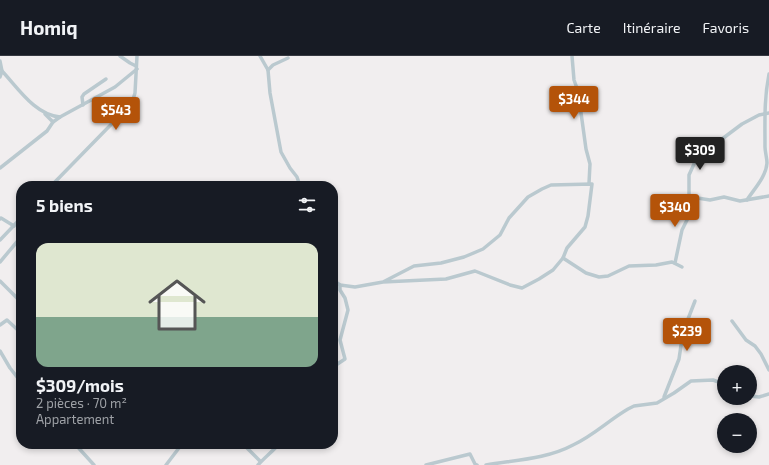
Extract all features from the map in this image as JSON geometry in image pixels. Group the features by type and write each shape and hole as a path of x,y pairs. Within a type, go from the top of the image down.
{"street":[{"path":"0,77 2,71 0,61 2,56"},
{"path":"120,56 137,67"},
{"path":"56,181 132,102 135,93 137,56"},
{"path":"260,56 268,70 270,94 281,152 298,181"},
{"path":"338,364 345,359 340,340 348,310 340,290 340,286 362,286 383,282 446,279 475,271 510,285 522,288 553,270 567,248 585,227 592,184 589,183 590,164 578,91 574,80 572,56"},
{"path":"268,70 273,65 288,58"},
{"path":"0,168 47,131 53,122 114,88 137,67"},
{"path":"2,71 28,99 53,122"},
{"path":"747,200 760,182 767,162 765,153 767,113 765,92 769,74"},
{"path":"82,105 82,98 84,94 106,79"},
{"path":"43,112 60,117"},
{"path":"675,263 682,230 690,214 691,197 689,196 689,175 703,144 722,139 742,124 767,113"},
{"path":"383,282 414,266 441,263 483,250 500,234 509,218 528,197 542,189 551,186 589,183"},
{"path":"691,197 710,200 724,197 734,200 747,200 769,196"},
{"path":"0,219 1,218 14,226"},
{"path":"0,240 16,224"},
{"path":"0,262 16,243"},
{"path":"562,258 586,273 599,277 608,276 629,266 675,263 682,267"},
{"path":"0,281 16,297"},
{"path":"664,397 679,359 684,325 695,302"},
{"path":"0,325 7,320 16,328"},
{"path":"732,321 746,340 755,346 769,370"},
{"path":"0,351 16,376"},
{"path":"486,465 553,454 580,442 634,406 657,403 664,397 674,393 685,384 696,380 717,381"},
{"path":"757,397 769,394"},
{"path":"80,449 94,465"},
{"path":"166,465 178,449"},
{"path":"248,449 260,461"},
{"path":"258,465 260,461 274,449"},
{"path":"426,465 470,454 477,465"}]}
